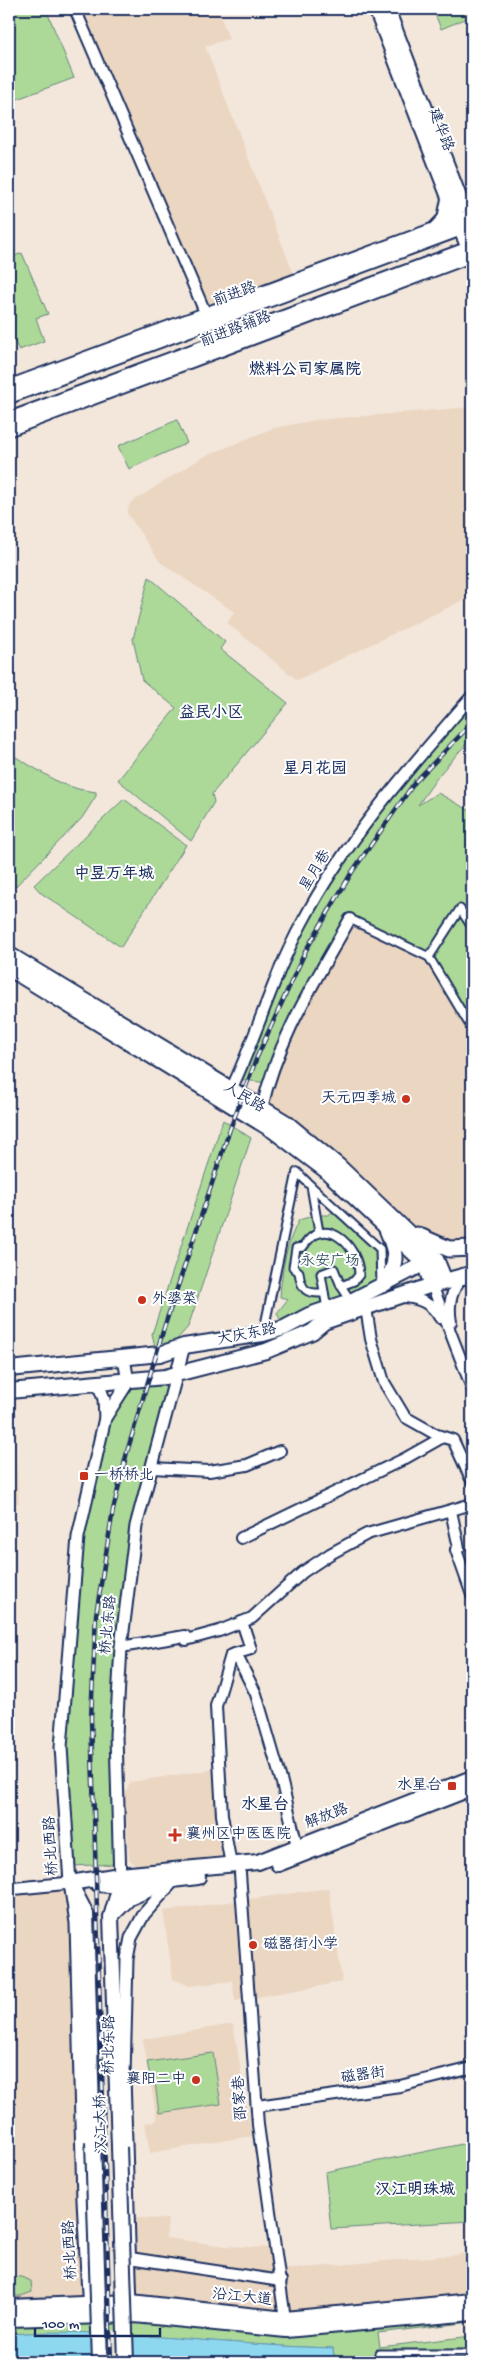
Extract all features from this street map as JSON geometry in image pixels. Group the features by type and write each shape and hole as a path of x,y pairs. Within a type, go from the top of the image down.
{"main road":[{"name":"建华路","path":"376,9 453,195 467,219 471,254"},
{"name":"建华路","path":"387,9 453,195"},
{"path":"453,195 467,219"},
{"path":"420,244 445,219 453,195"},
{"name":"前进路","path":"9,396 207,318 420,244 467,219"},
{"path":"9,420 471,254"},
{"name":"人民路","path":"9,955 286,1123 338,1166 391,1225"},
{"name":"人民路","path":"9,968 273,1130 326,1170 391,1225 430,1262 438,1284"},
{"path":"391,1225 449,1249 472,1249"},
{"path":"381,1287 390,1274 396,1253 391,1225"},
{"name":"大庆东路","path":"9,1369 160,1354 184,1346 262,1334 284,1328 309,1314 351,1301 430,1262 472,1249"},
{"name":"大庆东路","path":"9,1392 165,1377 266,1351 312,1332 324,1322 467,1275"},
{"name":"解放路","path":"70,1882 174,1880 236,1869 472,1778"},
{"name":"解放路","path":"120,1880 236,1869 260,1871 472,1788"},
{"name":"汉江大桥","path":"120,1880 111,1917 126,2362"},
{"path":"111,1917 120,1905 129,1898 174,1880"},
{"path":"70,1882 98,1889 108,1901 111,1917"},
{"name":"汉江大桥","path":"70,1882 86,1914 100,2362"},
{"name":"沿江大道","path":"9,2319 131,2309 285,2319 472,2301"},
{"name":"沿江大道","path":"9,2307 89,2311"},
{"name":"沿江大道","path":"131,2309 286,2330 472,2313"}],"street":[{"path":"75,9 207,318"},
{"name":"前进路辅路","path":"9,386 207,318 438,227 467,219"},
{"name":"前进路辅路","path":"9,430 471,254"},
{"name":"星月巷","path":"231,1090 262,1011 302,923 350,843 417,759 472,696"},
{"path":"429,957 460,909 472,927"},
{"path":"262,1108 266,1087 288,1032 350,919 429,957 472,1029"},
{"path":"262,1334 297,1172 380,1249 381,1287"},
{"path":"311,1186 319,1232"},
{"path":"324,1293 311,1294 304,1289 300,1283 298,1272 293,1267 296,1248 303,1248 309,1238 319,1232 332,1233 344,1241 354,1253 360,1275 354,1281 341,1286"},
{"path":"327,1309 321,1274 334,1269 341,1286 351,1301"},
{"path":"455,1345 449,1308 456,1284 467,1275"},
{"path":"438,1284 455,1345 472,1388"},
{"path":"399,1296 419,1298 436,1310 455,1345"},
{"path":"366,1308 371,1339 384,1382 405,1417 443,1437 453,1440 472,1481"},
{"name":"桥北东路","path":"120,1880 116,1735 121,1647 136,1526 184,1346"},
{"path":"124,1358 128,1382"},
{"name":"桥北西路","path":"89,2311 83,2200 76,1923 70,1882 61,1747 78,1537 105,1418 128,1382"},
{"path":"98,1383 104,1399 105,1418"},
{"path":"242,1538 404,1459 443,1437"},
{"path":"152,1468 209,1472 247,1464 280,1451"},
{"path":"121,1647 185,1636 186,1640 252,1618 303,1572 330,1554 367,1534 451,1512 472,1504"},
{"path":"451,1512 459,1548 456,1550 459,1563 472,1595"},
{"path":"242,1622 251,1649 236,1654 256,1694 282,1783 297,1846"},
{"name":"邵家巷","path":"236,1654 231,1655 216,1706 222,1815 236,1869 257,2106 285,2319"},
{"name":"桥北东路","path":"131,2309 124,2076 127,1959 131,1938 144,1914 174,1880"},
{"name":"解放路","path":"9,1889 70,1882"},
{"name":"磁器街","path":"257,2106 400,2086 472,2068"},
{"path":"130,2258 281,2281"},
{"path":"378,2360 379,2354 472,2354"}],"shaded area":[{"path":"103,9 218,9 229,39 205,46 294,275 207,309 83,17"},
{"path":"472,407 472,596 297,680 227,623 234,612 160,562 127,513 130,503 201,458 273,428 316,420"},
{"name":"天元四季城","path":"350,919 429,957 472,1029 472,1248 430,1242 262,1108 267,1087"},
{"path":"9,1403 13,1403 19,1503 9,1503"},
{"name":"襄州区中医医院","path":"215,1769 216,1815 227,1855 137,1866 129,1859 125,1793 131,1782"},
{"path":"70,1883 88,2298 9,2301 9,1889"},
{"name":"磁器街小学","path":"329,1888 342,1982 235,2001 232,1981 190,1986 173,1979 163,1911"},
{"name":"襄阳二中","path":"233,2024 252,2136 150,2153 145,2123 157,2121 143,2039"},
{"path":"132,2218 168,2219 166,2238 226,2246 277,2248 280,2270 472,2252 472,2301 285,2319 136,2303"}],"green space":[{"path":"9,9 46,9 74,78 9,102"},
{"path":"433,9 472,9 472,16 441,29"},
{"path":"22,253 48,314 36,318 44,341 19,350 12,337 9,336 9,258"},
{"path":"177,420 187,443 129,469 118,446"},
{"path":"149,577 225,642 220,649 288,703 212,794 214,802 191,841 118,780 176,708 142,680 133,639"},
{"path":"472,701 472,737 439,775 418,805 438,793 472,812 472,1030 429,957 350,919 268,1083 236,1079 302,923 350,843"},
{"path":"9,753 58,782 78,789 96,792 96,796 82,818 9,893"},
{"path":"124,799 186,845 121,947 41,893 34,885"},
{"path":"223,1120 251,1138 188,1327 172,1345 155,1347 152,1334"},
{"name":"永安广场","path":"335,1208 380,1249 381,1287 284,1328 277,1313 288,1299 280,1297 283,1267 291,1238 299,1220 316,1215 329,1215"},
{"path":"176,1373 136,1526 121,1647 115,1864 72,1866 62,1750 78,1537 105,1418 128,1382"},
{"path":"213,2053 221,2104 159,2113 154,2075 150,2076 147,2062"},
{"path":"472,2142 472,2221 331,2229 325,2172"},
{"path":"9,2276 21,2277 31,2281 32,2292 21,2296 9,2296"},
{"path":"472,2310 472,2322 378,2333 380,2347 472,2336 472,2354 379,2354 378,2360 341,2361 334,2357 333,2348 292,2347 90,2333 9,2334 9,2319"}],"water":[{"path":"47,2332 119,2334 261,2345 333,2348 334,2357 341,2361 472,2358 472,2362 9,2362 9,2334"}],"pier":[{"path":"92,2330 130,2331 132,2362 93,2362"}],"railway":[{"path":"111,2362 91,1718 96,1615 113,1510 127,1452 164,1328 230,1129 257,1057 306,950 352,872 415,782 472,723"}],"place":[{"name":"天元四季城","path":"406,1099"},
{"name":"外婆菜","path":"142,1300"},
{"name":"一桥桥北","path":"84,1476"},
{"name":"水星台","path":"452,1786"},
{"name":"襄州区中医医院","path":"175,1835"},
{"name":"磁器街小学","path":"253,1945"},
{"name":"襄阳二中","path":"196,2080"}],"district":[{"name":"燃料公司家属院","path":"305,371"},
{"name":"益民小区","path":"211,714"},
{"name":"星月花园","path":"315,770"},
{"name":"中昱万年城","path":"114,875"},
{"name":"水星台","path":"265,1806"},
{"name":"汉江明珠城","path":"415,2191"}]}
